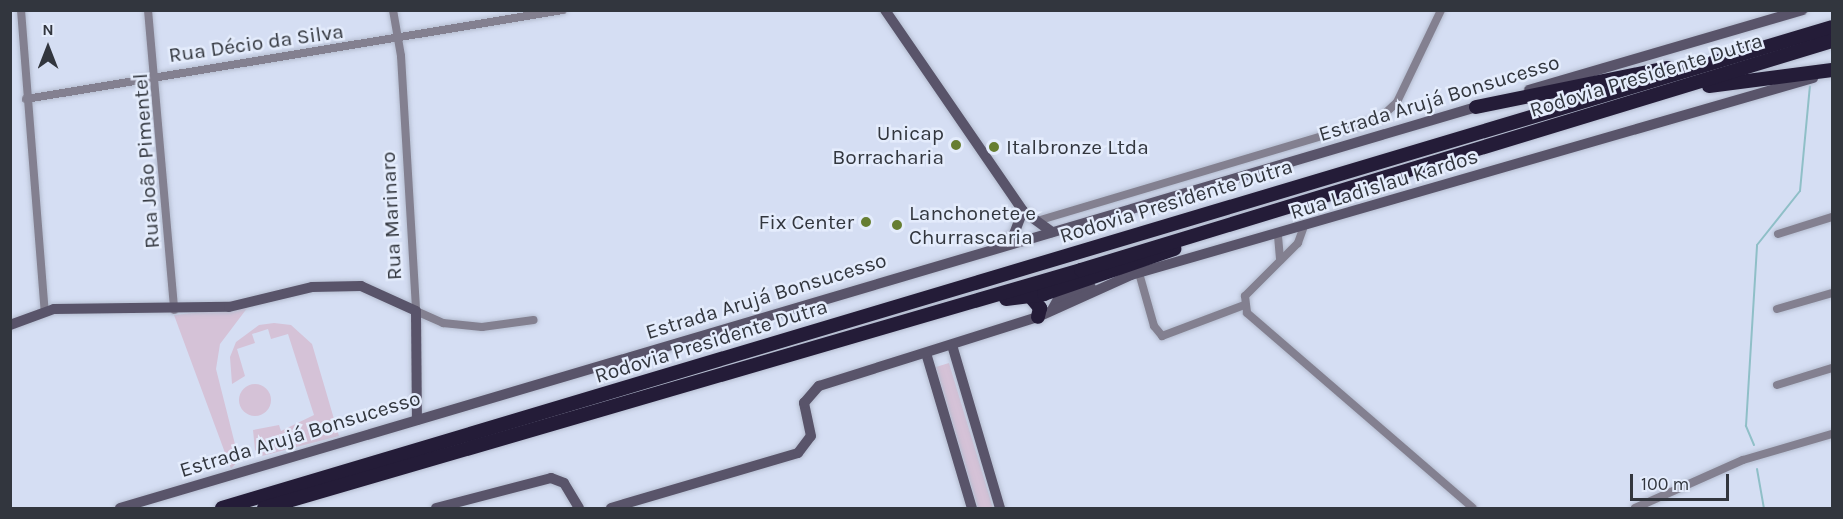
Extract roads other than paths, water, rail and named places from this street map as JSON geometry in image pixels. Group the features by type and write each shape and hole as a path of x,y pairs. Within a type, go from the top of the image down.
{"highway":[{"name":"Rodovia Presidente Dutra","path":"222,508 1833,27"},
{"name":"Rodovia Presidente Dutra","path":"264,508 1211,231 1659,92 1833,41"},
{"path":"1476,107 1706,64"},
{"path":"1659,92 1833,71"},
{"path":"965,304 1030,296 1156,257 1211,231"},
{"path":"1135,274 1156,257"},
{"path":"1030,296 1040,308 1038,317"}],"street":[{"path":"21,10 26,99 45,312"},
{"name":"Rua João Pimentel","path":"148,10 158,76 174,310"},
{"name":"Rua Marinaro","path":"393,10 398,40 416,311 417,420"},
{"name":"Rua Décio da Silva","path":"26,99 158,76 398,40 563,10"},
{"path":"885,10 1023,211 1032,220 1052,232"},
{"path":"1032,220 1379,119 1393,109 1441,10"},
{"name":"Estrada Arujá Bonsucesso","path":"120,508 1803,10"},
{"name":"Rua Ladislau Kardos","path":"1038,317 1052,310 1058,299 1135,274 1303,229 1833,71"},
{"path":"1000,246 1014,234 1023,211"},
{"path":"1778,234 1833,217"},
{"path":"1303,229 1298,243 1248,293 1244,305 1250,316 1473,508"},
{"path":"1278,236 1280,260"},
{"path":"1135,274 1154,326 1162,336 1244,305"},
{"path":"10,325 45,312 229,307 343,285 381,291 416,311 443,322 482,327 534,320"},
{"path":"1777,309 1833,293"},
{"path":"611,508 798,453 809,443 804,403 814,389 1038,317"},
{"path":"952,345 1000,508"},
{"path":"926,353 972,508"},
{"path":"1777,385 1833,368"},
{"path":"1635,508 1761,454 1833,434"},
{"path":"436,508 551,478 564,483 579,508"}],"waterway":[{"path":"1754,445 1746,426 1757,245 1800,191 1810,86"},
{"path":"1757,469 1764,508"}],"place":[{"name":"Unicap Borracharia","path":"956,145"},
{"name":"Italbronze Ltda","path":"994,147"},
{"name":"Fix Center","path":"866,222"},
{"name":"Lanchonete e Churrascaria","path":"897,225"}]}
